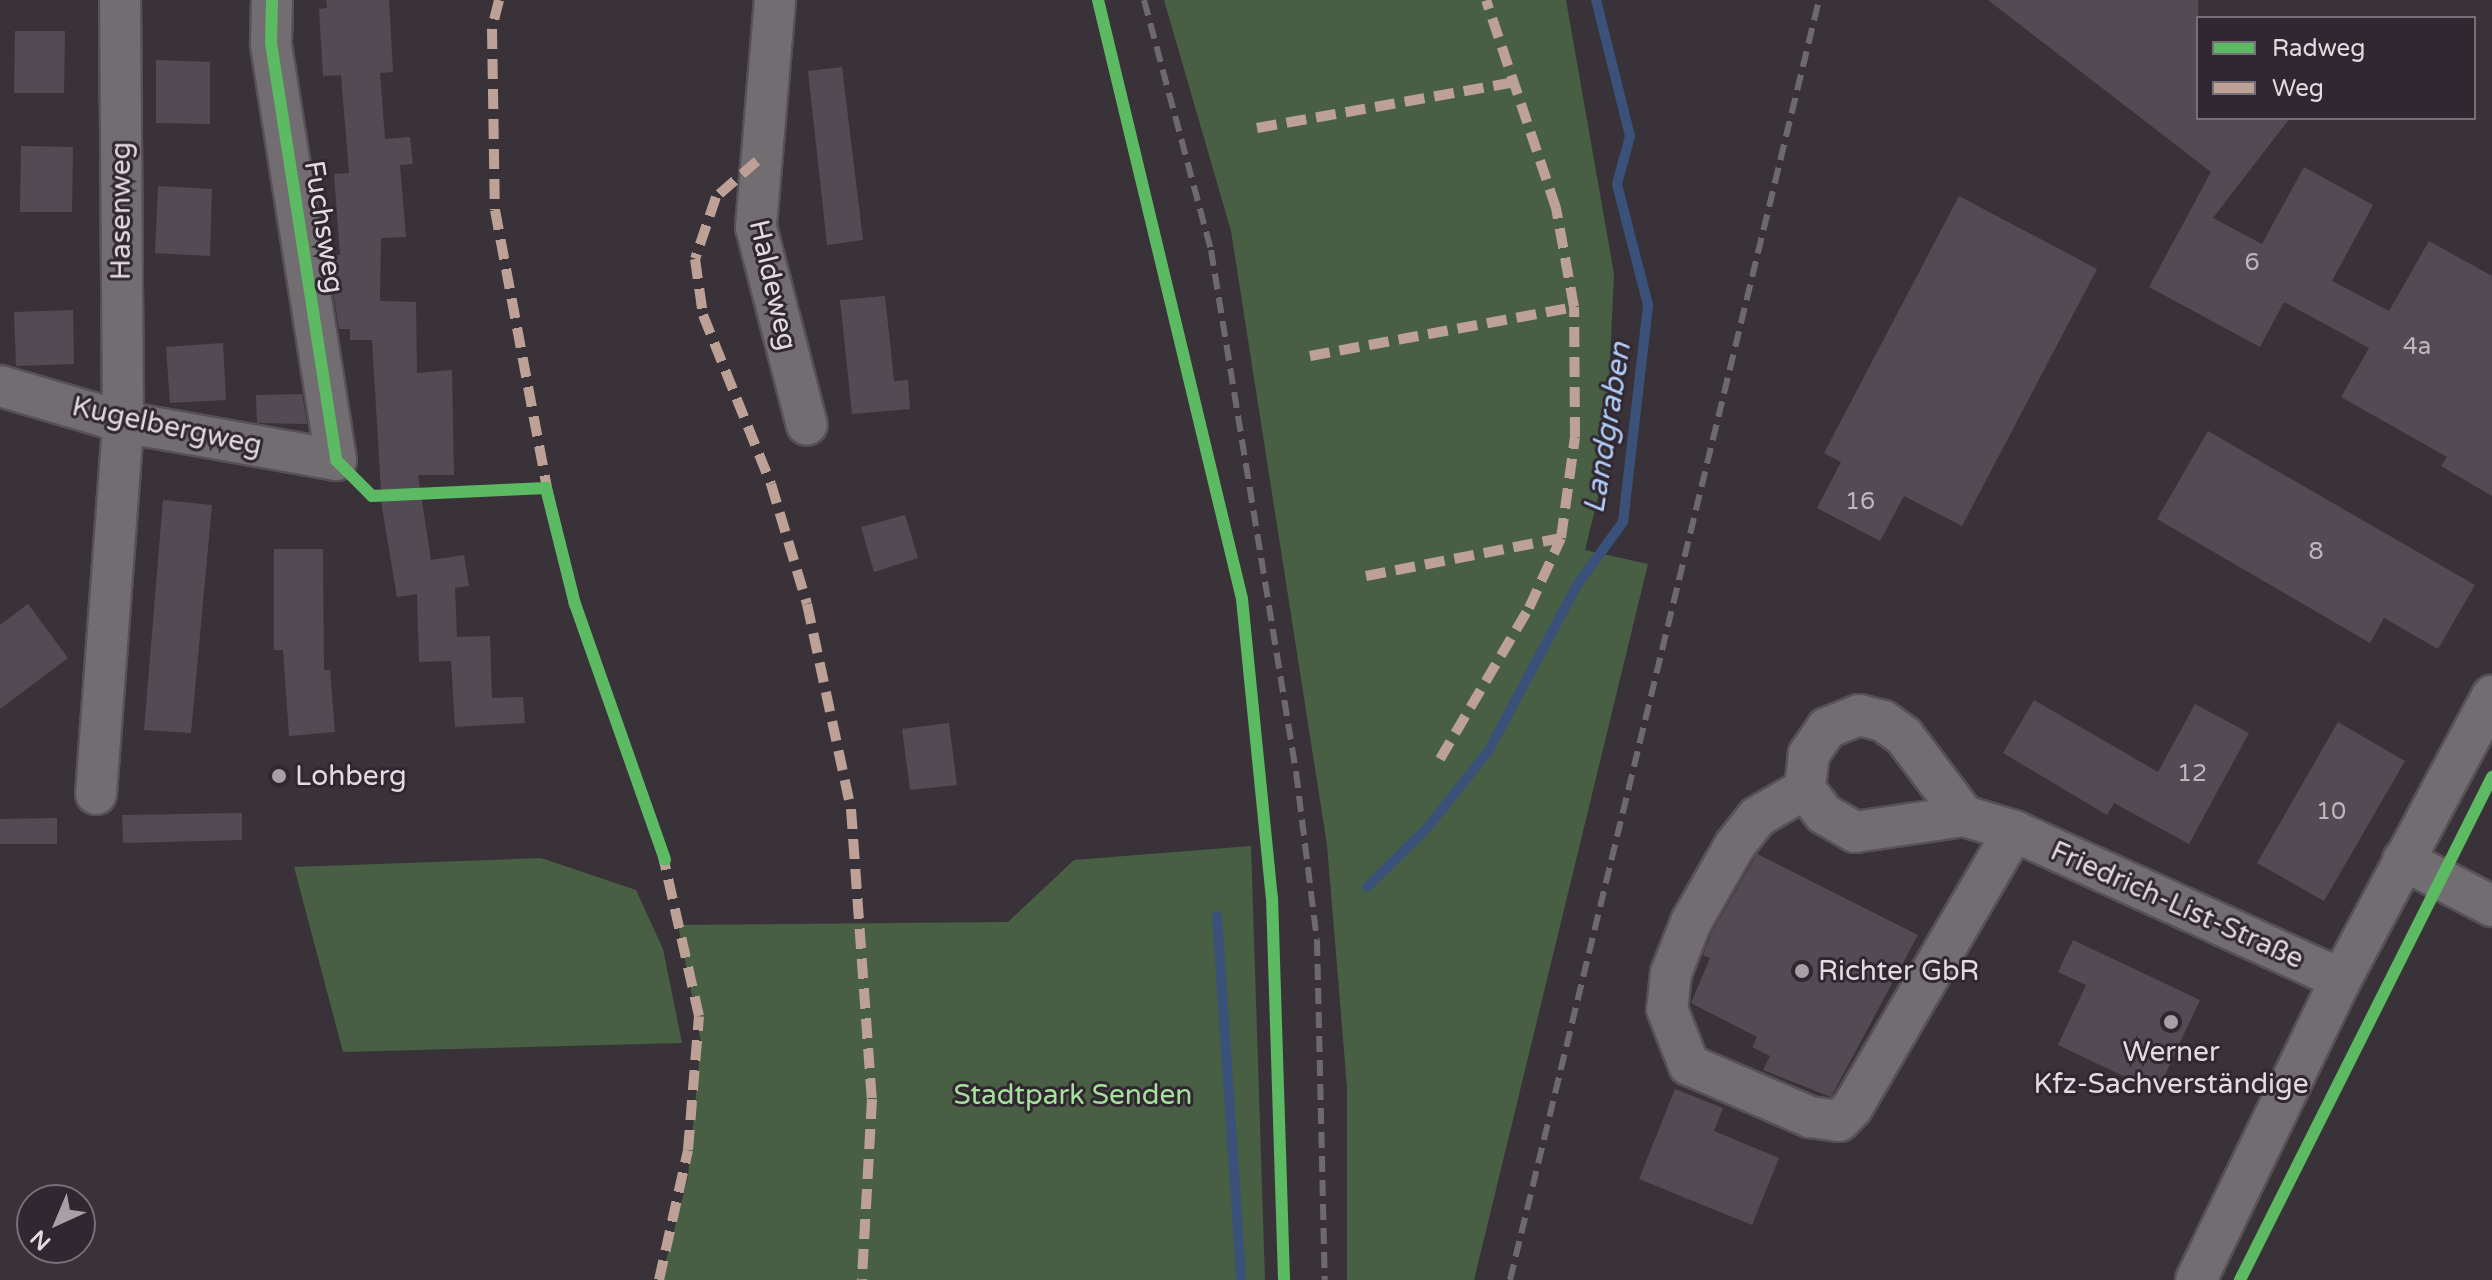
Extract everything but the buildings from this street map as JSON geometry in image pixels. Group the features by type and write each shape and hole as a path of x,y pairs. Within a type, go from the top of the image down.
{"street":[{"name":"Hasenweg","path":"96,794 123,422 120,0"},
{"name":"Fuchsweg","path":"272,0 271,43 336,460"},
{"name":"Haldeweg","path":"775,0 756,227 807,425"},
{"name":"Kugelbergweg","path":"0,386 123,422 336,460"},
{"path":"2196,1280 2341,979 2492,696"},
{"path":"1805,789 1809,754 1827,728 1859,715 1904,736 1964,816"},
{"name":"Friedrich-List-Straße","path":"2014,831 1852,1108 1839,1121 1810,1117 1689,1065 1667,1009 1671,973 1691,922 1735,845 1757,817 1805,789 1824,814 1855,832 1964,816 2014,831 2341,979"},
{"path":"2403,860 2492,906"}],"green space":[{"path":"1164,0 1566,0 1614,274 1605,469 1585,550 1648,564 1474,1280 1347,1280 1347,1087 1327,845 1231,231"},
{"name":"Stadtpark Senden","path":"1251,846 1265,1280 661,1280 688,1177 701,1042 678,925 1008,922 1074,860"},
{"path":"541,858 636,890 663,949 682,1043 343,1052 294,867"}],"waterway":[{"name":"Landgraben","path":"1367,887 1427,828 1489,750 1577,585 1623,522 1648,305 1617,184 1630,136 1596,0"},
{"name":"Landgraben","path":"1217,916 1241,1280"}],"railway":[{"path":"1144,0 1211,250 1296,772 1317,940 1325,1280"},
{"path":"1510,1280 1819,0"}],"marked path":[{"path":"499,0 492,29 495,210 548,494"},
{"path":"1440,759 1529,608 1561,538 1575,437 1574,307 1556,208 1486,0"},
{"path":"1257,128 1514,82"},
{"path":"757,161 716,197 695,259 703,315 771,484 807,604 851,809 872,1099 862,1280"},
{"path":"1310,356 1574,307"},
{"path":"1366,576 1561,538"},
{"path":"659,1280 688,1150 699,1016 663,856"}],"cycle path":[{"path":"272,0 271,43 336,460 372,496 546,488 575,604 665,860"},
{"path":"1098,0 1242,599 1272,897 1284,1280"},
{"path":"2240,1280 2492,777"}],"place":[{"name":"Lohberg","path":"279,776"},
{"name":"Richter GbR","path":"1802,971"},
{"name":"Werner Kfz-Sachverständige","path":"2171,1022"}]}
